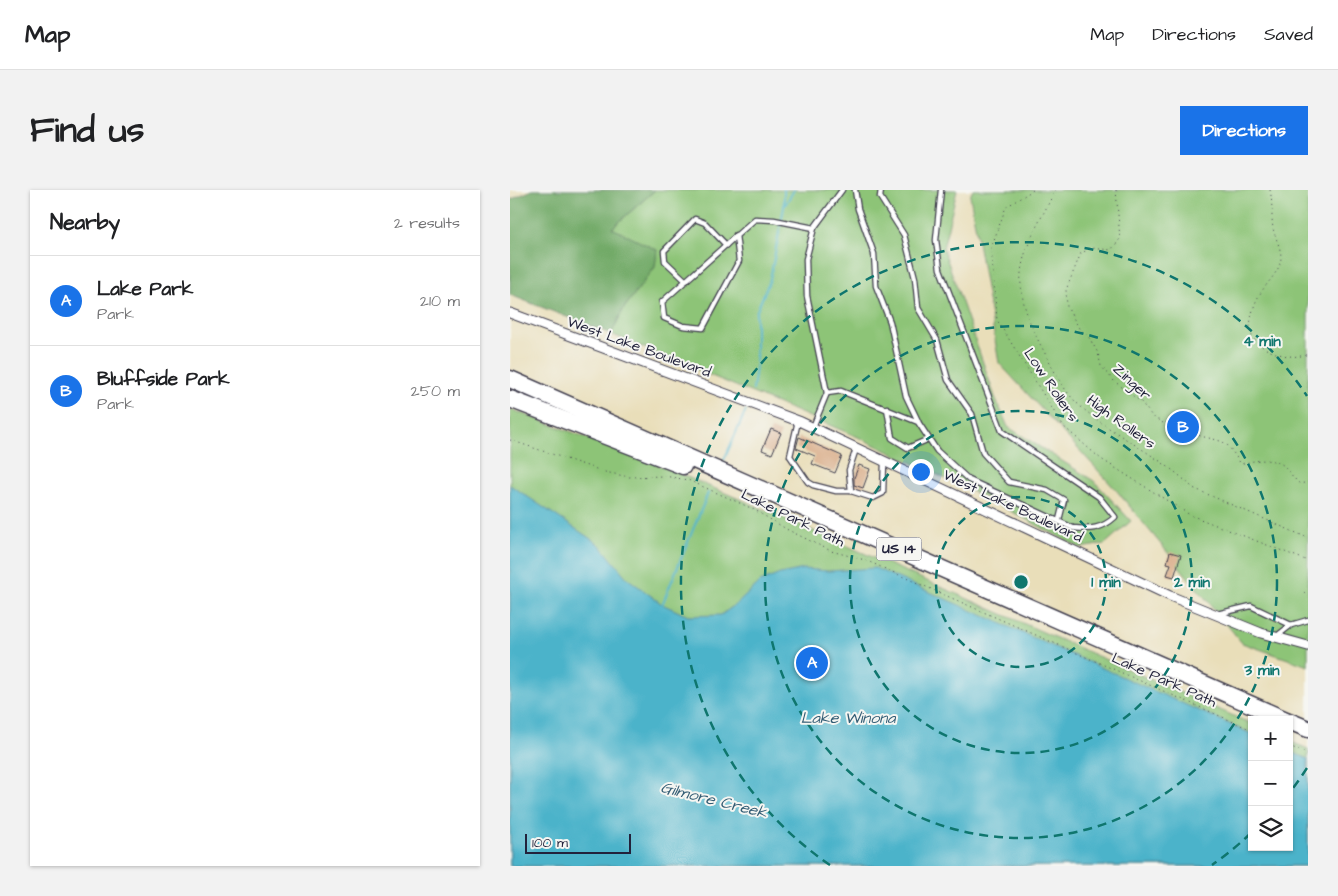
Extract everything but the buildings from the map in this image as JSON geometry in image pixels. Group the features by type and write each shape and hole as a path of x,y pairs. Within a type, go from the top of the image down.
{"highway":[{"name":"US 14","path":"510,379 1279,716"},
{"name":"US 14","path":"510,399 681,465 1254,716"},
{"name":"US 14","path":"1293,722 1308,729"},
{"path":"1293,734 1308,740"}],"street":[{"name":"West Lake Boulevard","path":"510,313 798,421 857,447 1170,596 1262,633 1308,646"}],"lane":[{"path":"812,427 827,393 807,296 806,259 814,228 842,190"},
{"path":"855,190 858,209 874,254 876,286 890,322 906,396 918,422 937,451 970,480 1073,528 1090,530 1106,525 1115,517 1099,497 1002,430 940,269 936,240 942,190"},
{"path":"881,190 880,197 904,235 915,278 918,308 938,340 948,380 972,414 983,453 1009,482 1046,490 1064,500 1059,520"},
{"path":"686,281 665,260 664,251 695,219 705,223 726,244"},
{"path":"736,236 739,261 703,328 683,326 664,318 662,302 755,219 774,220 814,228"},
{"path":"827,393 842,390 918,422"},
{"path":"887,408 892,438 908,448 929,439"},
{"path":"798,421 790,456 808,482 836,491 851,491 873,498 878,497 883,493 884,460"},
{"path":"851,491 849,470 857,447"},
{"path":"1215,614 1251,606 1291,625"},
{"path":"1277,636 1291,625 1308,620"}],"path":[{"name":"Low Rollers","path":"1033,190 1006,207 991,248 997,320 1063,426 1101,458 1190,515 1308,561"},
{"name":"High Rollers","path":"1055,190 1026,248 1021,268 1026,315 1064,388 1079,405 1178,473 1193,488 1308,538"},
{"name":"Zinger","path":"1116,190 1120,239 1111,250 1092,248 1081,253 1066,290 1067,307 1080,330 1087,334 1098,353 1101,366 1114,381 1141,402 1152,416 1162,423 1189,420 1200,436 1228,444 1241,464 1263,460 1277,462 1286,467 1300,484 1308,482"},
{"path":"1270,190 1273,228 1281,257 1279,268 1259,295 1253,309 1250,329 1253,338 1269,351 1280,355 1308,354"},
{"name":"Lake Park Path","path":"510,440 605,472 630,477 677,477 707,487 831,551 866,560 1248,728"},
{"path":"1304,593 1308,595"},
{"path":"1293,748 1308,754"}],"green space":[{"path":"532,190 655,190 612,228 657,250 655,267 624,308 611,334 510,295 510,200"},
{"path":"655,190 957,190 943,248 995,397 1008,427 1094,481 1131,521 1105,544 1080,548 986,498 858,437 611,334 624,308 655,267 612,228"},
{"path":"973,190 1308,190 1308,666 1242,643 1117,491 999,363 970,196"},
{"name":"Lake Winona","path":"510,409 647,460 775,514 1248,722 1248,851 1293,851 1293,743 1308,749 1308,866 510,866"}],"water":[{"name":"Lake Winona","path":"510,485 600,545 627,578 662,604 688,616 721,615 739,602 760,582 780,574 804,569 828,571 875,568 1248,732 1248,851 1293,851 1293,753 1308,759 1308,866 510,866"}],"waterway":[{"path":"753,390 756,366 756,313 770,279 784,207 784,190"},
{"path":"785,205 794,190"},
{"path":"724,460 746,410"},
{"path":"662,605 708,493"}],"place":[{"name":"Bluffside Park","path":"1183,427"},
{"name":"Lake Park","path":"812,663"}],"water label":[{"name":"Gilmore Creek","path":"714,800"}]}
